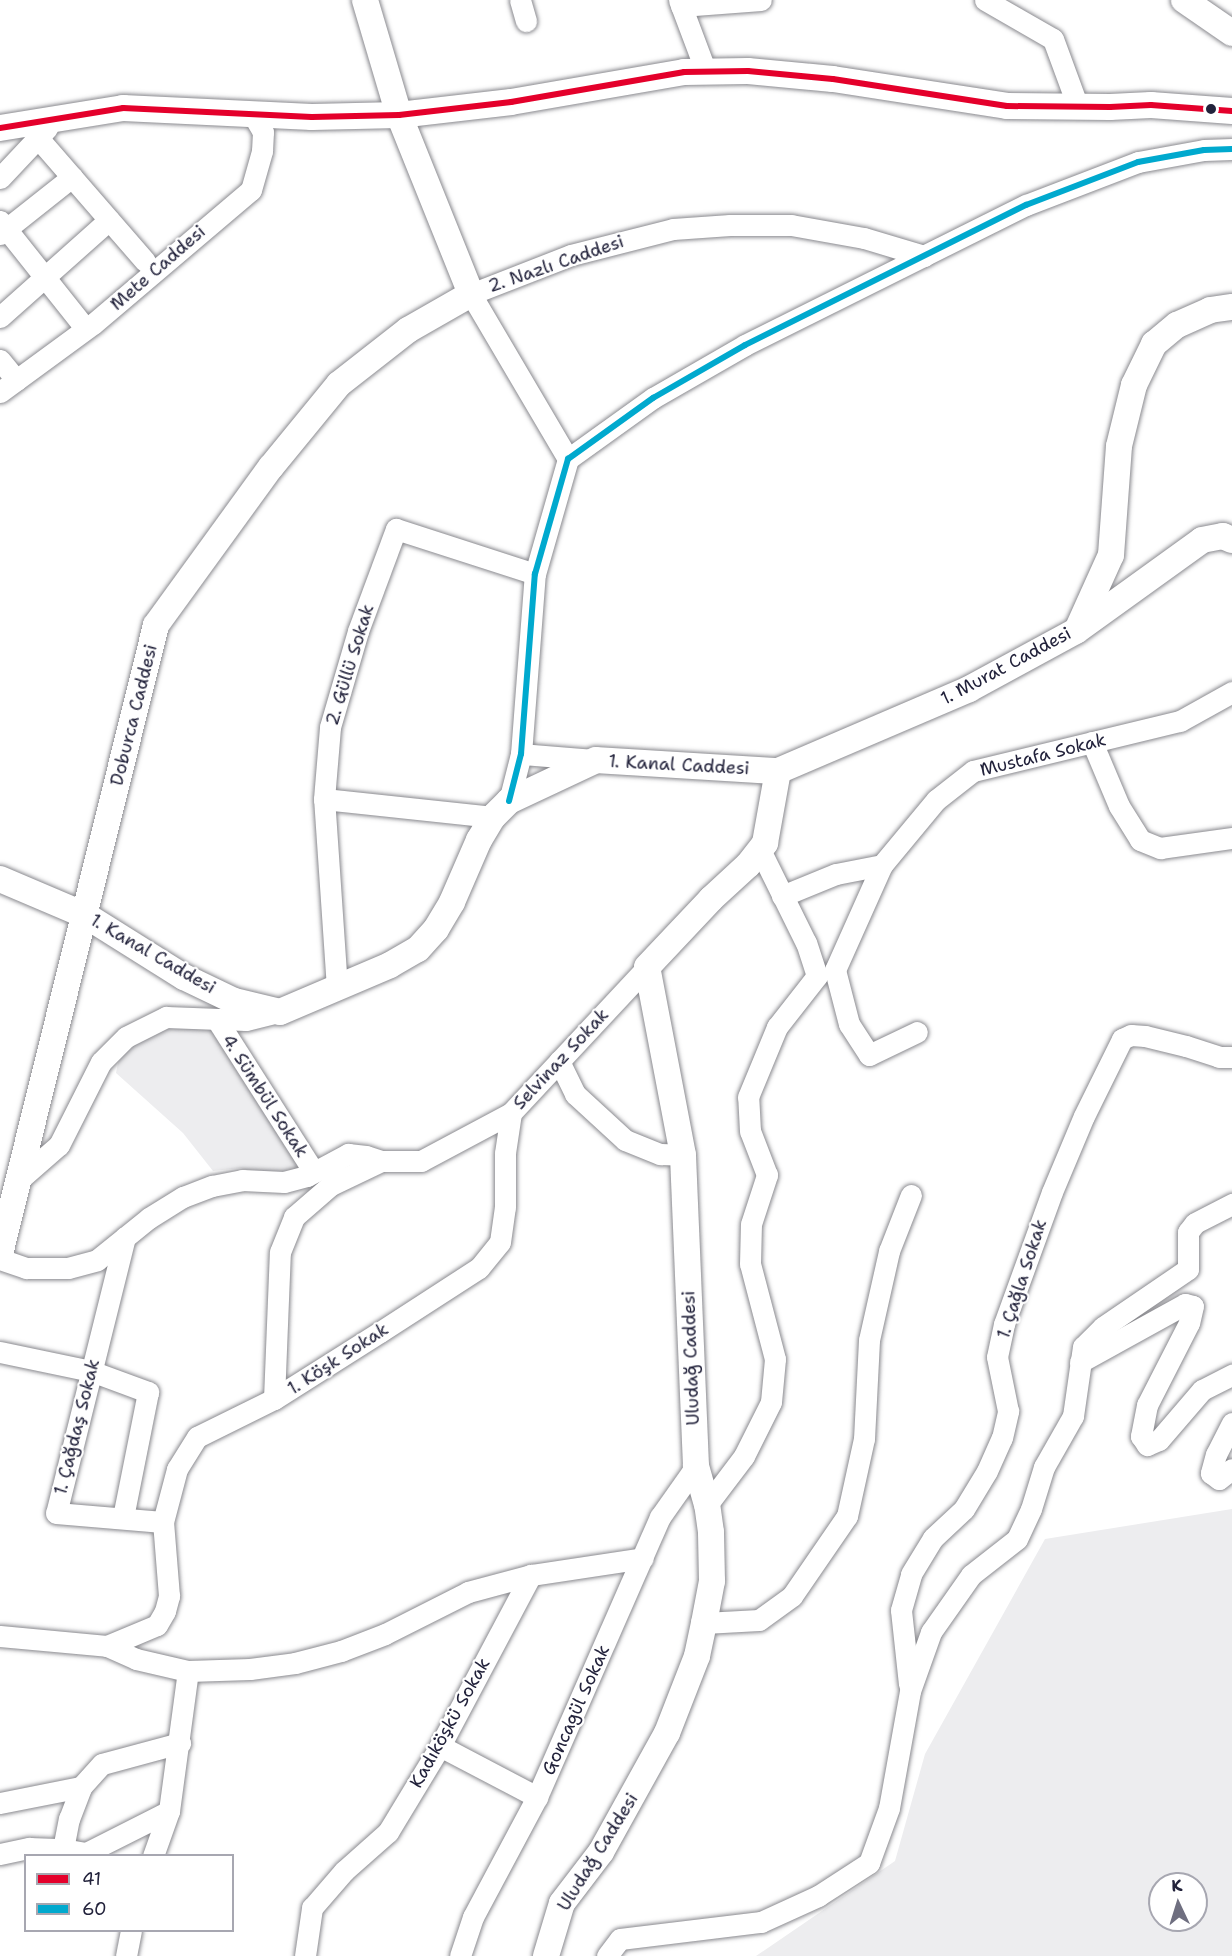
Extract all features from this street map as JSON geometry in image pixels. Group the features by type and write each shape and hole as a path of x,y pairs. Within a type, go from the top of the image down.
{"main road":[{"path":"365,0 399,115 471,294"},
{"path":"1184,0 1232,33"},
{"path":"0,128 123,108 312,117 399,115 511,102 684,72 748,71 833,79 1006,106 1151,105 1232,111"},
{"name":"Doburca Caddesi","path":"0,1254 6,1206 21,1178 156,625 271,467 339,384 408,330 471,294"},
{"name":"1. Murat Caddesi","path":"778,771 969,689 1076,631 1112,555 1119,446 1134,385 1154,344 1177,325 1210,310 1232,307"},
{"path":"1076,631 1202,540 1223,536 1232,540"},
{"path":"1112,555 1138,587"},
{"name":"1. Kanal Caddesi","path":"501,809 596,760 778,771"},
{"path":"647,967 765,843 778,771"},
{"path":"280,1012 390,965 418,949 436,929 501,809"},
{"name":"1. Kanal Caddesi","path":"0,879 85,915 184,977 234,1001 280,1012"},
{"name":"Uludağ Caddesi","path":"546,1956 562,1903 601,1852 667,1733 697,1656 712,1581 707,1505 696,1466 683,1155 647,967"}],"street":[{"path":"520,0 526,21"},
{"path":"706,72 680,3 761,0"},
{"path":"985,0 1053,39 1078,107"},
{"name":"Mete Caddesi","path":"8,386 93,324 251,190 262,151 263,132 253,115"},
{"path":"0,178 58,117"},
{"path":"38,138 145,261"},
{"path":"324,799 501,809 521,754 536,574 568,459 653,398 745,345 1026,205 1138,162 1204,150 1232,149"},
{"path":"72,177 2,228 81,323"},
{"path":"0,317 109,220"},
{"name":"2. Nazlı Caddesi","path":"471,294 572,255 673,229 730,225 791,225 864,238 924,256"},
{"path":"471,294 568,459"},
{"path":"0,360 8,386"},
{"name":"2. Güllü Sokak","path":"337,988 324,799 330,727 358,632 396,529 536,574"},
{"name":"Mustafa Sokak","path":"707,1505 744,1456 771,1402 775,1359 750,1264 751,1224 767,1174 750,1131 747,1097 777,1027 826,973 882,865 936,800 973,771 1180,721 1232,692"},
{"path":"1092,742 1119,806 1140,840 1160,848 1232,838"},
{"path":"521,754 596,760"},
{"path":"760,850 806,943 826,973 849,1024 869,1055 917,1032"},
{"path":"782,896 836,874 882,865"},
{"name":"Selvinaz Sokak","path":"0,1259 27,1268 68,1268 97,1260 148,1218 183,1197 212,1186 242,1180 284,1182 314,1172 348,1154 381,1161 421,1161 511,1113 647,967"},
{"path":"21,1178 59,1145 101,1062 126,1037 166,1017 246,1020 280,1012"},
{"name":"4. Sümbül Sokak","path":"217,1020 314,1172"},
{"name":"1. Çağla Sokak","path":"910,1691 901,1610 911,1574 933,1538 964,1509 987,1471 1002,1438 1008,1411 997,1357 1004,1324 1052,1192 1084,1116 1122,1039 1131,1035 1145,1036 1186,1046 1219,1058 1232,1057"},
{"path":"560,1061 575,1094 625,1140 660,1154 683,1155"},
{"name":"1. Köşk Sokak","path":"274,1400 479,1268 500,1242 505,1207 505,1153 511,1113"},
{"name":"1. Köşk Sokak","path":"274,1400 280,1252 294,1217 331,1185 381,1161"},
{"path":"704,1623 759,1620 784,1602 792,1596 847,1516 864,1439 869,1340 889,1251 911,1195"},
{"path":"608,1956 620,1939 761,1922 819,1896 868,1863 889,1808 910,1691 932,1632 971,1575 1017,1539 1031,1509 1044,1467 1073,1416 1083,1347 1103,1327 1188,1269 1188,1232 1195,1223 1232,1204"},
{"name":"1. Çağdaş Sokak","path":"125,1237 56,1513 163,1522"},
{"path":"1080,1362 1185,1304 1192,1306 1189,1323 1147,1405 1141,1436 1147,1445 1159,1440 1202,1390 1232,1375"},
{"path":"0,1352 91,1371 147,1392 123,1517"},
{"path":"107,1646 157,1624 165,1611 169,1596 163,1522 177,1469 197,1437 274,1400"},
{"path":"1232,1423 1216,1454 1211,1473 1219,1479 1232,1469"},
{"name":"Goncagül Sokak","path":"460,1956 473,1917 537,1797 660,1517 696,1466"},
{"path":"0,1636 107,1646 136,1659 188,1671 250,1669 295,1663 341,1651 385,1634 468,1592 531,1575 643,1558"},
{"name":"Kadıköşkü Sokak","path":"305,1956 312,1908 344,1871 388,1832 440,1746 531,1575"},
{"path":"154,1854 169,1811 188,1671"},
{"path":"63,1849 69,1819 81,1787 102,1764 180,1743"},
{"path":"440,1746 537,1797"},
{"path":"0,1803 81,1787"},
{"path":"0,1854 29,1848 63,1849 86,1853 169,1811"},
{"path":"126,1956 131,1932"}],"shaded area":[{"path":"210,1023 306,1168 261,1175 241,1168 213,1171 183,1133 116,1073 118,1063 131,1043 165,1026"},
{"path":"1232,1509 1232,1956 756,1956 895,1861 925,1754 1045,1539"}],"transit line":[{"name":"41","path":"0,128 123,108 312,117 399,115 511,102 684,72 748,71 833,79 1007,106 1151,105 1232,111"},
{"name":"60","path":"509,801 521,754 535,574 568,459 653,398 745,345 1026,205 1138,162 1204,150 1232,149"}]}
